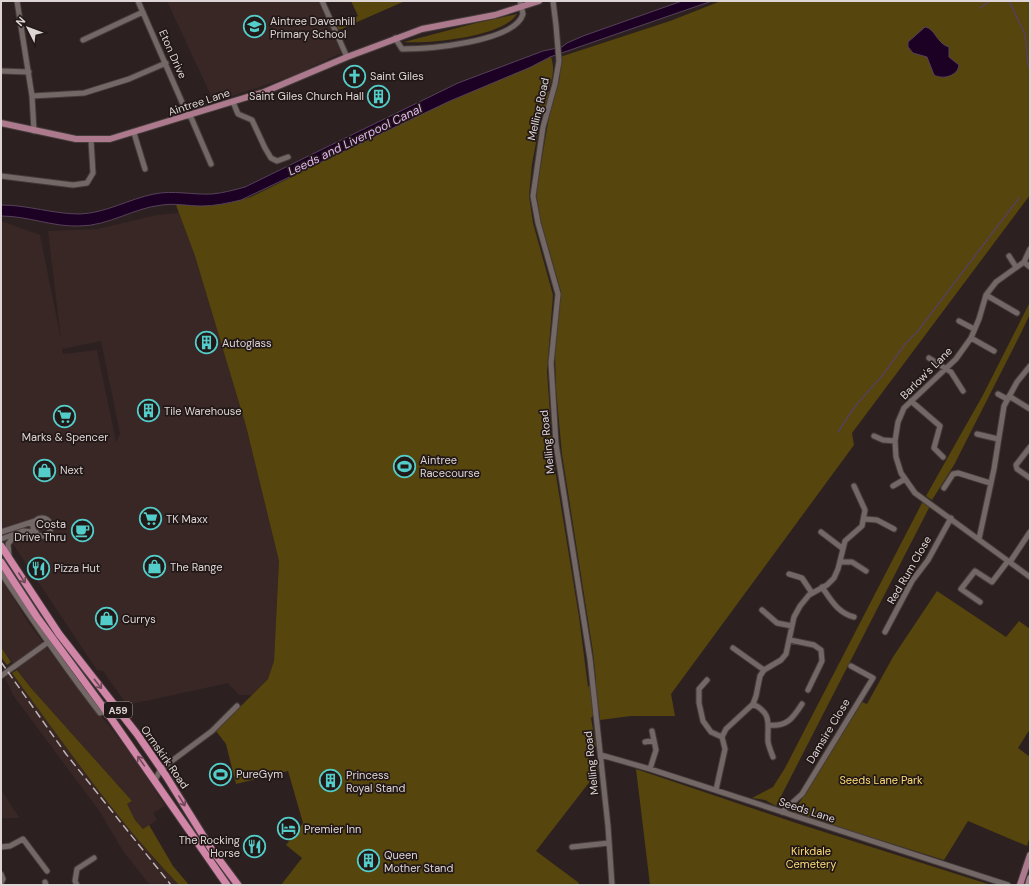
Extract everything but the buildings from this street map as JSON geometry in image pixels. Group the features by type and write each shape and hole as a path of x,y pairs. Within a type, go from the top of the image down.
{"highway":[{"name":"Ormskirk Road","path":"1,546 59,634 162,769 219,859 238,885"},
{"name":"Ormskirk Road","path":"1,562 37,617 155,780 227,885"}],"main road":[{"name":"Aintree Lane","path":"1,123 34,131 91,140 110,139 189,116 204,109 233,102 287,83 347,57 422,29 495,15 520,4 540,1"},
{"path":"1020,885 1030,855"},
{"path":"1028,885 1030,878"}],"street":[{"path":"17,1 29,72 34,131"},
{"name":"Eton Drive","path":"138,1 211,164"},
{"path":"322,1 347,57"},
{"name":"Melling Road","path":"553,1 558,58 555,84 543,127 533,196 538,223 558,294 551,363 556,444 587,641 601,755 612,885"},
{"path":"395,38 402,49 452,46 504,31 518,24 523,14 520,4"},
{"path":"83,40 143,12"},
{"path":"32,96 84,93 129,79 166,63"},
{"path":"1,71 29,72"},
{"path":"233,102 238,114 252,120 271,158 277,161 288,157"},
{"path":"134,133 146,169"},
{"path":"1,176 73,185 87,183 93,173 91,140"},
{"path":"1030,249 1024,262 1030,267"},
{"path":"1009,256 1016,267"},
{"name":"Barlow's Lane","path":"1024,262 996,282 986,295 971,338 956,359 904,408 898,422 895,440 896,457 905,478 915,493 1030,577"},
{"path":"986,295 1017,313"},
{"path":"959,321 974,329"},
{"path":"971,338 994,351"},
{"path":"930,358 951,372 963,391"},
{"path":"979,539 998,439 1008,398 1030,366"},
{"path":"998,394 1030,409"},
{"path":"911,401 940,426 934,448 943,457"},
{"path":"977,434 998,439"},
{"path":"874,436 883,440 895,440"},
{"path":"1030,446 1016,465 1017,469 1030,478"},
{"path":"944,488 954,474 958,473 990,483"},
{"path":"893,486 905,478"},
{"path":"716,790 725,749 722,736 732,722 753,704 760,676 764,670 780,660 786,654 792,626 800,606 812,593 834,578 845,541 859,530 865,519 865,510 854,486"},
{"path":"1,532 35,522 40,518 45,518 50,522 51,527 49,532 44,535 36,532 23,531 1,539"},
{"name":"Red Rum Close","path":"885,632 912,581 928,560 951,518"},
{"path":"865,519 877,520 894,529"},
{"path":"35,522 33,527 36,532"},
{"path":"9,558 8,548 10,540 23,531"},
{"path":"821,532 842,548"},
{"path":"980,602 961,589 975,571 992,582 1009,562 1030,532"},
{"path":"840,562 852,562 866,571"},
{"path":"1,573 47,643 87,696 100,713 106,711"},
{"path":"789,574 802,578 812,593"},
{"path":"822,587 834,605 846,615 854,617"},
{"path":"762,610 777,623 792,626"},
{"path":"790,640 814,644 821,650 822,661 808,690"},
{"path":"1,676 47,643"},
{"path":"733,648 764,670"},
{"name":"Damsire Close","path":"782,812 802,794 873,678 851,666"},
{"path":"707,680 699,689 699,703 703,721 711,732 722,736"},
{"path":"753,704 766,714 769,725 769,746 773,757"},
{"path":"769,725 780,726 788,722 794,717 802,704"},
{"path":"155,780 162,769 212,731 237,706"},
{"path":"650,769 656,750 652,731"},
{"path":"645,742 654,740"},
{"name":"Seeds Lane","path":"601,755 716,790 1008,885"},
{"path":"1,847 10,846 23,839 47,872"},
{"path":"572,847 609,843"},
{"path":"77,885 75,881 77,869 94,858"},
{"path":"1,874 3,879 1,883"}],"shaded area":[{"name":"Aintree Davenhill Primary School","path":"167,1 318,1 341,53 295,75 214,102"},
{"path":"179,213 195,256 246,426 279,561 274,661 268,679 252,695 239,695 228,683 127,705 103,671 97,670 1,526 1,221 40,235 61,340 48,231 98,229 157,215","holes":["101,341 120,434 116,442 97,350 63,354 62,349"]},
{"path":"1,579 30,625 97,714 102,717 130,752 165,806 153,813 157,820 143,829 135,820 127,804 132,801 31,688 1,647"},
{"path":"12,673 72,755 154,859 179,885 150,885 123,851 100,812 13,695 5,678"},
{"path":"1,789 14,810 20,818 1,818"}],"green space":[{"path":"351,1 405,1 339,30 336,25 358,16"},
{"path":"721,1 1030,1 1030,195 852,433 854,445 671,694 675,716 631,716 600,720 599,709 591,718 596,746 588,750 590,760 596,760 598,771 536,851 579,883 578,885 281,885 302,858 286,845 303,823 288,771 236,784 226,744 216,731 268,679 274,661 279,561 246,426 195,256 176,205 229,203 251,197 415,116 551,57 553,74 547,92 556,90 560,77 560,57 670,21","holes":["550,111 536,193 541,222 561,292 555,354 556,389 562,454 593,652 596,680 588,687 579,617 553,457 547,371 553,295 533,223 529,196 532,164 541,116"]},
{"path":"517,14 509,22 482,33 431,42 404,42 476,23"},
{"path":"1030,302 1030,314 1021,333 954,465 932,500 926,496 983,395"},
{"path":"923,501 930,506 776,806 765,800 752,798 773,787 785,768"},
{"name":"Seeds Lane Park","path":"937,591 1006,637 1019,621 1030,629 1030,729 1018,748 1030,757 1030,836 1027,846 968,821 944,860 793,813 862,702 867,704 893,657"},
{"path":"1,647 11,662 7,665 1,657"},
{"path":"17,670 31,688 132,801 127,804 135,820 143,829 149,825 173,866 189,885 179,885 113,809 12,673"},
{"name":"Kirkdale Cemetery","path":"636,769 796,823 991,885 650,885"}],"water":[{"name":"Leeds and Liverpool Canal","path":"682,1 712,1 550,57 531,67 450,101 241,200 207,206 172,204 162,205 101,223 79,226 60,225 11,216 1,216 1,205 21,206 60,213 80,214 108,209 154,194 168,192 212,194 245,187 458,83 543,51 562,47 567,43 583,36"},
{"path":"925,27 931,30 942,43 949,47 949,57 959,65 956,72 950,76 942,77 934,75 927,57 913,53 908,47 908,42"}],"waterway":[{"path":"980,8 990,1"},
{"path":"1009,1 1025,34 1028,65 1030,69"},
{"path":"838,432 856,405 882,376 905,344 917,332 1019,198"}],"railway":[{"path":"1,662 66,754 171,885"}],"place":[{"name":"Aintree Davenhill Primary School","path":"254,27"},
{"name":"Saint Giles","path":"355,76"},
{"name":"Saint Giles Church Hall","path":"379,96"},
{"name":"Autoglass","path":"207,343"},
{"name":"Tile Warehouse","path":"148,411"},
{"name":"Marks & Spencer","path":"65,417"},
{"name":"Aintree Racecourse","path":"405,466"},
{"name":"Next","path":"44,470"},
{"name":"TK Maxx","path":"151,519"},
{"name":"Costa Drive Thru","path":"82,530"},
{"name":"The Range","path":"155,567"},
{"name":"Pizza Hut","path":"39,568"},
{"name":"Currys","path":"106,619"},
{"name":"PureGym","path":"220,774"},
{"name":"Princess Royal Stand","path":"330,781"},
{"name":"Premier Inn","path":"288,829"},
{"name":"The Rocking Horse","path":"255,846"},
{"name":"Queen Mother Stand","path":"369,861"}]}
